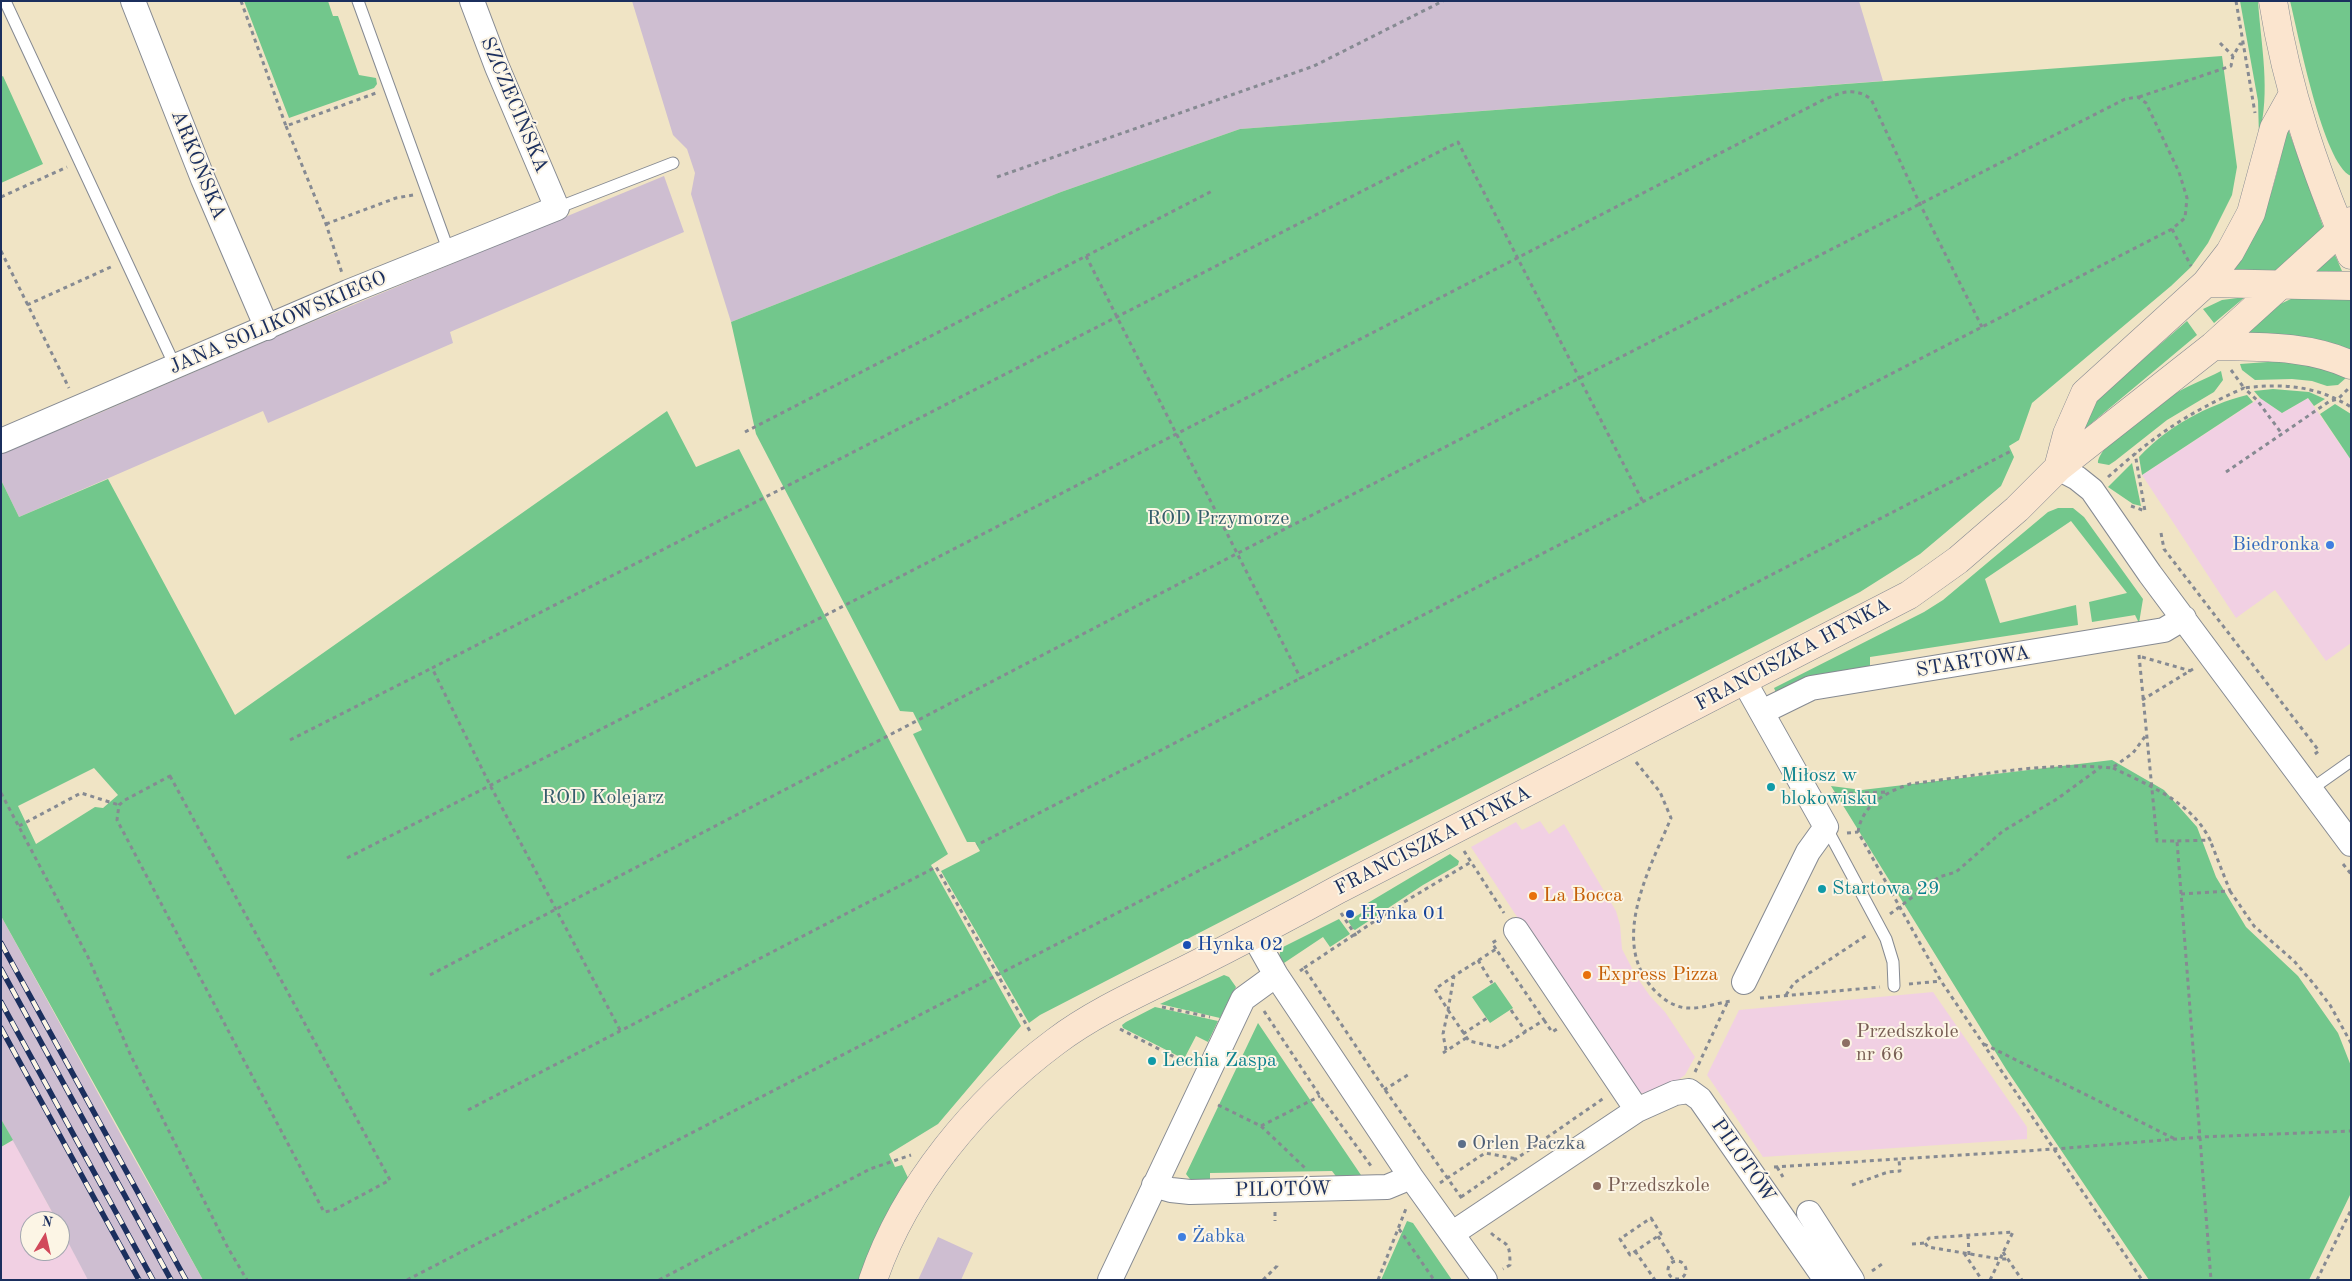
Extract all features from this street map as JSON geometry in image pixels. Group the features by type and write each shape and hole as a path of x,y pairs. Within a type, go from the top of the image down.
{"street":[{"name":"ARKOŃSKA","path":"133,1 203,180 267,328"},
{"name":"SZCZECIŃSKA","path":"472,1 497,67 557,208"},
{"path":"2273,1 2292,94 2312,158 2347,236"},
{"path":"2292,94 2274,128 2251,213 2230,252 2200,278 2085,393 2067,434 2058,468 2077,478 2092,490 2150,574 2351,844"},
{"name":"JANA SOLIKOWSKIEGO","path":"1,441 348,292 557,208"},
{"name":"FRANCISZKA HYNKA","path":"873,1280 880,1260 910,1200 945,1151 981,1108 1041,1053 1092,1018 1254,936 1909,594 1935,578 2017,509 2058,468 2221,356 2282,284 2347,236"},
{"path":"2200,278 2282,284 2351,286"},
{"path":"2221,356 2290,348 2336,358 2351,365"},
{"name":"STARTOWA","path":"1762,712 1811,688 2164,630 2184,618"},
{"path":"1744,680 1833,830 1808,852 1746,994"},
{"path":"1516,930 1637,1110"},
{"path":"1254,936 1287,973 1362,1104 1410,1177 1490,1278"},
{"path":"1110,1280 1243,999 1251,992 1287,973"},
{"name":"PILOTÓW","path":"1453,1233 1637,1110 1675,1093 1689,1092 1700,1099 1826,1280"},
{"name":"PILOTÓW","path":"1154,1185 1171,1190 1190,1192 1387,1187 1410,1177"},
{"path":"1809,1212 1852,1280"}],"lane":[{"path":"6,1 124,260 175,366"},
{"path":"358,1 449,252"},
{"path":"557,208 673,163"},
{"path":"2310,790 2351,761"},
{"path":"1833,830 1886,939 1893,962 1894,986"}],"path":[{"path":"241,1 286,126 326,224 348,292"},
{"path":"997,177 1314,66 1443,1"},
{"path":"2236,1 2255,118"},
{"path":"2220,43 2233,56"},
{"path":"430,975 1238,553 1920,202 2125,99 2138,97 2231,66 2233,56 2240,44 2244,44"},
{"path":"286,126 389,88"},
{"path":"348,858 491,787 1517,256 1816,104 1842,93 1860,92 1871,98 1982,327"},
{"path":"977,845 2172,229 2185,218 2186,198 2179,172 2146,103 2138,97"},
{"path":"290,740 1118,318 1458,142 1642,502"},
{"path":"1,197 79,161"},
{"path":"745,432 1214,190"},
{"path":"326,224 396,198 427,192"},
{"path":"2172,229 2200,278"},
{"path":"1,251 79,409"},
{"path":"1086,256 1301,679"},
{"path":"27,305 124,260"},
{"path":"2221,356 2244,388 2257,400 2282,434"},
{"path":"2107,478 2135,453 2187,415 2244,388 2266,385 2292,386 2321,391 2351,407"},
{"path":"2226,472 2330,401 2338,399 2351,386"},
{"path":"407,1280 2011,451"},
{"path":"2135,453 2145,511"},
{"path":"2161,533 2164,549 2318,751 2305,762"},
{"path":"2138,648 2157,841 2210,840"},
{"path":"2139,656 2191,671"},
{"path":"2142,700 2197,666"},
{"path":"432,668 491,787 620,1030"},
{"path":"2112,768 2132,753 2146,735"},
{"path":"1631,756 1660,792 1671,818 1636,905 1634,951 1640,974 1656,993 1673,1004 1688,1008 1728,1002 1746,994"},
{"path":"1828,793 1853,795 1886,792 1910,784 2058,767 2112,768 2151,786 2190,812 2203,825 2230,891 2254,926 2294,961 2314,983 2330,1005 2351,1042"},
{"path":"1898,907 1939,876 1956,872 1988,842 2057,799 2101,767"},
{"path":"170,776 390,1180 334,1210 324,1212 117,820 119,805 170,776"},
{"path":"1886,792 1873,804 1860,822 1858,832 1898,907 1941,981 2142,1280"},
{"path":"1,793 88,957 131,1056 228,1248 247,1280"},
{"path":"19,826 81,793 119,805"},
{"path":"1833,830 1858,832"},
{"path":"1452,832 1516,930"},
{"path":"2177,841 2211,1280"},
{"path":"1287,973 1304,968 1356,936 1399,904 1471,862"},
{"path":"468,1110 936,867 1041,1053"},
{"path":"2181,894 2230,891"},
{"path":"1340,912 1356,936"},
{"path":"1786,995 1794,983 1861,940"},
{"path":"1496,949 1544,1020 1500,1048 1469,1041 1435,989 1454,976 1496,949"},
{"path":"1478,960 1492,983"},
{"path":"1304,968 1384,1090 1461,1198 1476,1218 1494,1236 1503,1240 1510,1250 1510,1264 1490,1278"},
{"path":"1454,976 1443,1034 1445,1051 1466,1038"},
{"path":"1703,1076 1698,1068 1734,990 1746,994 1786,995 1941,981"},
{"path":"1251,992 1320,1096 1387,1187 1400,1202 1412,1209"},
{"path":"1158,1006 1213,1018"},
{"path":"1510,1010 1526,1032"},
{"path":"1464,1034 1487,1018"},
{"path":"1119,1028 1207,1073"},
{"path":"1982,1044 2176,1140"},
{"path":"1362,1104 1410,1073"},
{"path":"1461,1198 1602,1100 1616,1078"},
{"path":"1197,1095 1261,1126 1306,1168 1306,1189"},
{"path":"1261,1126 1320,1096"},
{"path":"1767,1168 2055,1150 2201,1138 2351,1132"},
{"path":"1447,1178 1485,1153 1518,1159"},
{"path":"659,1280 870,1169 892,1160"},
{"path":"1852,1185 1888,1172 1900,1171 1899,1160"},
{"path":"1378,1280 1407,1206"},
{"path":"2317,1280 2351,1210"},
{"path":"1651,1218 1661,1234 1658,1236 1630,1255 1620,1239 1651,1218"},
{"path":"1398,1229 1434,1280"},
{"path":"1925,1243 1928,1238 2013,1232 1990,1280"},
{"path":"1968,1235 1969,1260"},
{"path":"1658,1236 1674,1261 1683,1263 1688,1280"},
{"path":"1912,1244 1925,1243"},
{"path":"1925,1243 1928,1247 2008,1259"},
{"path":"1635,1251 1655,1280"},
{"path":"2003,1252 2022,1280"},
{"path":"1964,1253 1982,1280"},
{"path":"1674,1261 1668,1268 1671,1277 1680,1278 1685,1275"},
{"path":"1263,1280 1277,1266 1277,1262"}],"shaded area":[{"path":"632,1 1859,1 1883,81 1240,129 1061,192 731,322 691,194 695,173 687,149 673,135"},
{"path":"664,176 684,232 450,332 453,343 268,423 263,411 19,517 1,480 1,452 79,422 271,339"},
{"path":"2260,398 2282,413 2308,398 2351,460 2351,643 2326,661 2275,590 2236,618 2142,475"},
{"path":"1540,821 1549,834 1564,824 1616,911 1620,925 1622,949 1636,976 1650,996 1665,1012 1695,1057 1685,1075 1660,1093 1633,1093 1471,847 1516,822 1522,830"},
{"path":"1,916 203,1280 88,1280 70,1246 70,1211 52,1211 1,1119"},
{"name":"Przedszkole nr 66","path":"1933,992 2027,1127 2027,1139 1763,1157 1707,1075 1739,1010"},
{"path":"13,1140 52,1211 20,1211 20,1261 70,1261 70,1245 89,1280 1,1280 1,1147"},
{"path":"938,1237 973,1253 961,1280 918,1280"}],"green space":[{"path":"244,1 328,1 333,16 338,16 359,75 376,78 377,84 374,88 289,118"},
{"path":"2240,1 2258,1 2265,85 2263,119 2259,136 2258,101"},
{"path":"2290,1 2351,1 2351,176 2341,166 2331,148 2322,124 2305,67"},
{"name":"ROD Przymorze","path":"2222,56 2237,167 2232,195 2208,243 2191,267 2171,286 2032,403 2019,440 2009,446 2014,457 2001,486 1920,554 1860,592 1040,1015 1029,1023 941,871 980,851 975,842 967,842 913,734 922,730 913,712 900,711 756,434 731,322 1061,192 1240,129"},
{"path":"3,76 43,164 1,183 1,77"},
{"path":"2287,126 2324,229 2276,271 2232,273 2253,239 2268,203 2279,165"},
{"path":"2335,255 2342,271 2316,271"},
{"path":"2245,297 2214,323 2203,309 2222,300"},
{"path":"2293,298 2351,298 2351,350 2337,344 2308,338 2279,336 2234,340 2274,307"},
{"path":"2187,321 2197,335 2075,437 2080,414"},
{"path":"2281,361 2307,363 2347,377 2338,385 2327,386 2312,381 2292,379 2255,380 2242,370 2240,364"},
{"path":"2221,371 2223,380 2214,392 2167,420 2109,465 2098,463 2100,455 2107,446 2140,418 2176,393"},
{"path":"2273,389 2309,392 2325,399 2314,406 2308,398 2282,413 2260,398 2254,391"},
{"path":"2247,395 2253,402 2142,475 2139,457 2162,436 2188,418 2232,399"},
{"path":"2335,404 2351,414 2351,460 2320,414"},
{"name":"ROD Kolejarz","path":"667,411 696,467 739,449 948,854 931,865 1021,1026 938,1124 889,1154 895,1167 902,1165 909,1180 873,1245 859,1280 203,1280 1,916 1,480 19,517 108,479 235,715","holes":["94,768 118,795 103,808 95,807 36,844 18,806"]},
{"path":"2132,463 2141,506 2133,504 2108,487"},
{"path":"2058,508 2073,508 2084,517 2143,599 2139,623 2135,615 2092,622 2089,602 2127,593 2071,521 1985,579 2000,623 2076,605 2078,625 1870,657 1870,670 1778,697 1774,688 1924,612 1943,600 2048,512"},
{"path":"2112,760 2164,790 2197,827 2216,877 2246,927 2298,976 2338,1033 2351,1066 2351,1193 2309,1280 2149,1280 2006,1069 1831,786 1862,790"},
{"path":"1450,854 1459,861 1458,865 1423,885 1355,930 1353,929 1348,921 1363,912 1361,907"},
{"path":"1339,919 1350,934 1330,947 1323,937 1284,963 1279,957 1281,948"},
{"path":"1224,975 1229,977 1236,987 1220,1018 1160,1004"},
{"path":"1495,982 1513,1008 1490,1023 1472,997"},
{"path":"1155,1007 1218,1021 1208,1042 1196,1036 1184,1059 1123,1028 1122,1025 1126,1022"},
{"path":"1258,1023 1363,1178 1338,1179 1332,1171 1210,1173 1210,1182 1193,1183 1186,1174"},
{"path":"1,1119 13,1140 1,1147"},
{"path":"1407,1221 1413,1223 1452,1280 1381,1280"}],"railway":[{"path":"1,943 186,1280"},
{"path":"1,969 171,1280"},
{"path":"1,1002 153,1280"},
{"path":"1,1028 139,1280"}],"place":[{"name":"Biedronka","path":"2330,545"},
{"name":"Miłosz w blokowisku","path":"1771,787"},
{"name":"Startowa 29","path":"1822,889"},
{"name":"La Bocca","path":"1533,896"},
{"name":"Hynka 01","path":"1350,914"},
{"name":"Hynka 02","path":"1187,945"},
{"name":"Express Pizza","path":"1587,975"},
{"name":"Przedszkole nr 66","path":"1846,1043"},
{"name":"Lechia Zaspa","path":"1152,1061"},
{"name":"Orlen Paczka","path":"1462,1144"},
{"name":"Przedszkole","path":"1597,1186"},
{"name":"Żabka","path":"1182,1237"}]}
